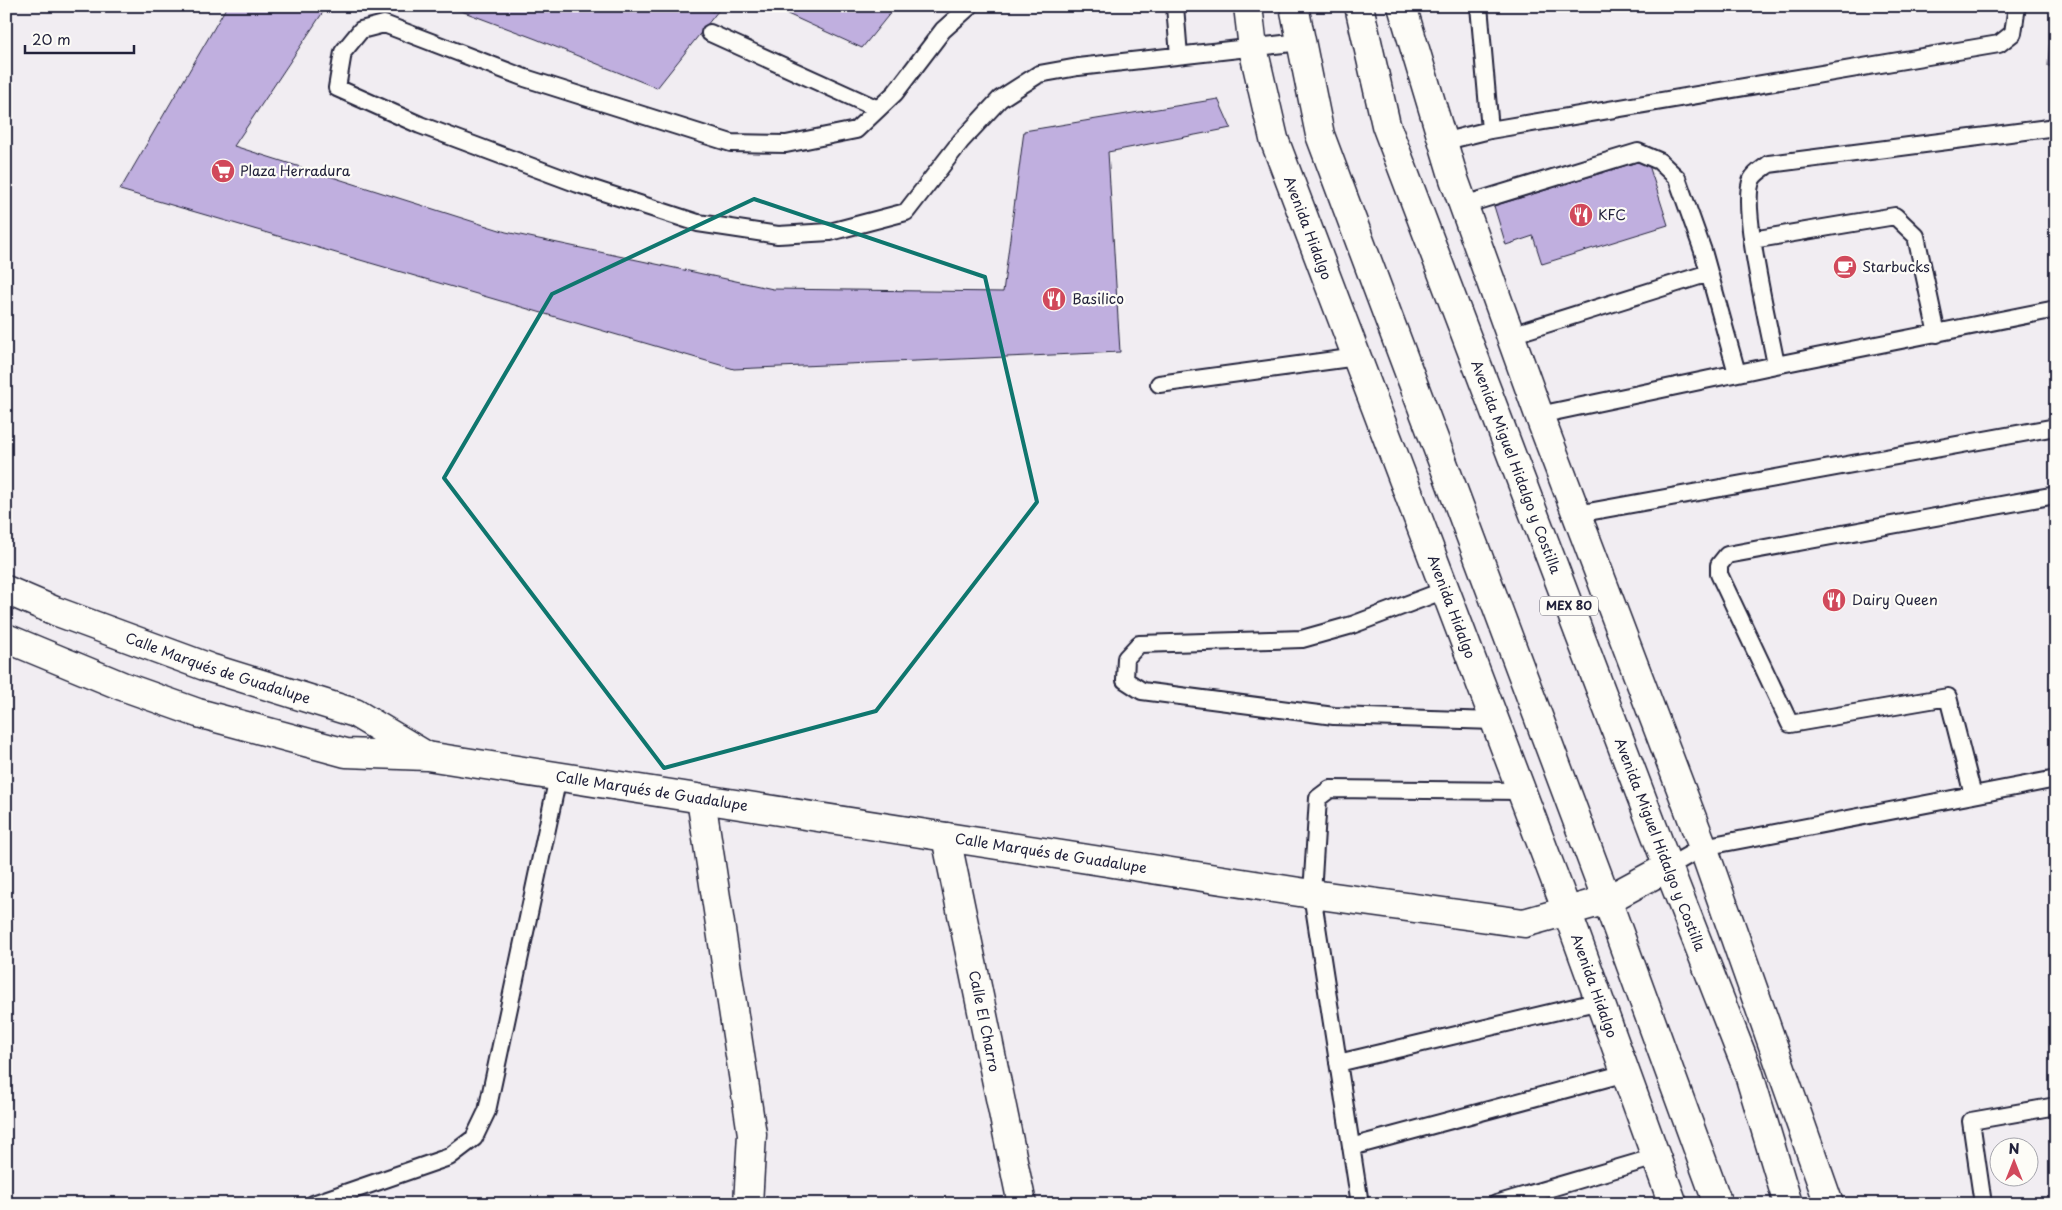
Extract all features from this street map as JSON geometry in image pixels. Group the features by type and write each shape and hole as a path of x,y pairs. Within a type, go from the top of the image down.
{"street":[{"name":"Avenida Hidalgo","path":"1248,6 1253,48 1274,139 1567,911 1673,1204"},
{"path":"1294,6 1320,135 1607,900 1718,1204"},
{"name":"Avenida Miguel Hidalgo y Costilla","path":"1359,6 1386,125 1668,867 1748,1071 1788,1204"},
{"path":"1402,6 1442,142 1464,205 1539,415 1703,847 1829,1204"},
{"name":"Calle Marqués de Guadalupe","path":"6,590 55,611 210,668 355,713 426,756"},
{"name":"Calle Marqués de Guadalupe","path":"6,638 122,686 198,713 346,753 426,756 1312,894 1524,923 1607,900 1668,867"},
{"path":"701,799 752,1134 748,1204"},
{"name":"Calle El Charro","path":"946,837 1022,1204"}],"lane":[{"path":"970,6 943,30 895,93 856,130 786,144 731,143 525,78 384,24 361,30 343,52 337,88 420,125 578,184 698,223 778,235 830,232 906,212 961,141 1000,99 1039,74 1078,67 1301,42"},
{"path":"1175,6 1179,56"},
{"path":"1479,6 1490,130"},
{"path":"1442,142 1490,130 1999,44 2013,33 2017,6"},
{"path":"710,33 878,109"},
{"path":"1776,365 1752,240 1748,193 1752,178 1769,164 2056,127"},
{"path":"1464,205 1638,152 1659,161 1676,178 1703,251 1737,373"},
{"path":"1752,240 1895,216 1916,236 1937,334"},
{"path":"1511,335 1709,273"},
{"path":"1539,415 2056,309"},
{"path":"1159,384 1356,357"},
{"path":"1577,514 2056,427"},
{"path":"1973,795 1948,696 1790,724 1719,574 1720,565 1727,555 2056,495"},
{"path":"1445,590 1352,625 1302,639 1139,644 1126,658 1125,680 1142,690 1334,716 1495,721"},
{"path":"313,1204 449,1157 474,1138 487,1111 558,777"},
{"path":"1668,867 1703,847 2056,779"},
{"path":"1360,1204 1312,894 1318,798 1330,789 1522,791"},
{"path":"1338,1062 1600,1002"},
{"path":"1351,1147 1626,1073"},
{"path":"1983,1204 1972,1121 2056,1106"},
{"path":"1496,1204 1656,1157"}],"highlighted area":[{"path":"754,199 985,277 1037,502 876,711 664,768 444,478 552,294"}],"building":[{"name":"Plaza Herradura","path":"227,6 327,6 234,146 506,232 773,289 1003,292 1024,131 1218,99 1231,128 1108,152 1120,352 734,369 120,190"},
{"path":"448,6 701,6 713,12 718,6 722,6 657,88"},
{"path":"770,6 896,6 862,48"},
{"path":"2052,6 2056,6 2056,66 2048,66"},
{"name":"KFC","path":"1647,159 1668,225 1542,264 1533,236 1506,245 1494,206"}],"place":[{"name":"Plaza Herradura","path":"223,171"},
{"name":"KFC","path":"1581,215"},
{"name":"Starbucks","path":"1845,267"},
{"name":"Basilico","path":"1054,299"},
{"name":"Dairy Queen","path":"1834,600"}]}
